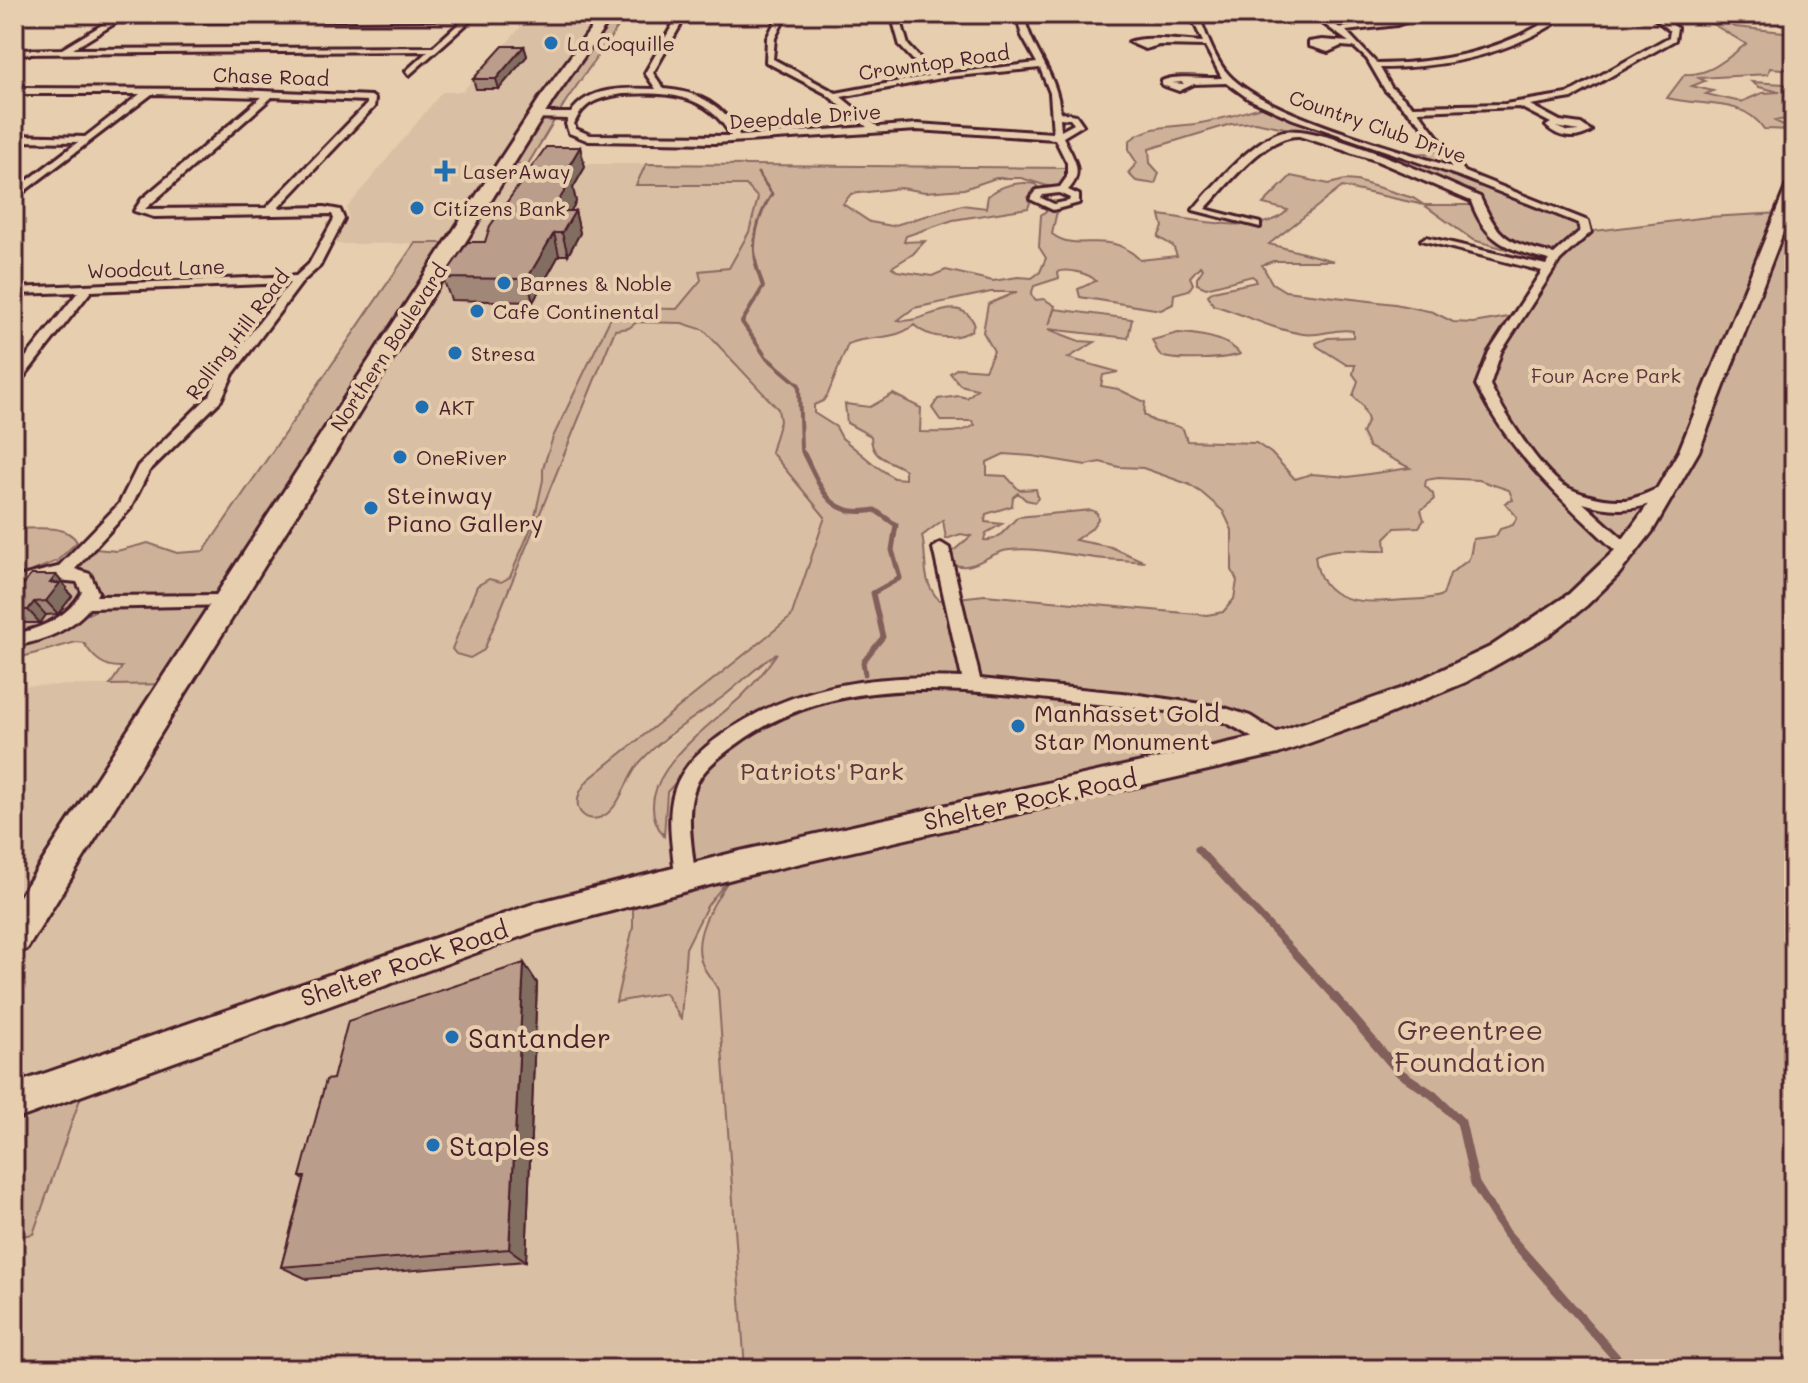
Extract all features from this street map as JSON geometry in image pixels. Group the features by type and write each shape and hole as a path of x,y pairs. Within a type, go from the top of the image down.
{"main road":[{"name":"Northern Boulevard","path":"14,937 536,116 608,14"},
{"name":"Shelter Rock Road","path":"14,1102 536,917 685,877 1278,743 1340,722 1494,656 1591,588 1626,551 1669,489 1694,438 1794,185"}],"street":[{"path":"62,52 125,14"},
{"path":"662,92 649,73 683,14"},
{"path":"783,14 771,38 768,58 834,96 876,130"},
{"path":"895,14 904,46 933,77"},
{"path":"1020,14 1024,38 1053,88 1058,136 1069,154 1073,173 1062,191"},
{"name":"Country Club Drive","path":"1194,14 1228,80 1252,97 1279,110 1575,216 1586,232 1553,263"},
{"path":"1314,14 1357,45 1388,88 1412,109 1462,174"},
{"path":"1339,30 1397,23 1424,14"},
{"path":"1375,66 1427,65 1483,52 1547,24 1552,14"},
{"path":"1412,109 1523,105 1582,91 1672,38 1674,30 1653,14"},
{"path":"116,20 472,16"},
{"path":"409,73 472,16"},
{"path":"1156,43 1208,44"},
{"path":"1338,45 1357,45"},
{"path":"14,52 436,49"},
{"name":"Crowntop Road","path":"834,96 933,77 1041,65"},
{"path":"1190,82 1228,80"},
{"name":"Chase Road","path":"14,91 152,91 369,98 373,102 269,211"},
{"path":"14,196 88,140 114,116 152,91"},
{"path":"536,116 574,116 584,103 600,96 662,92 689,94 708,103 729,123 737,139"},
{"name":"Rolling Hill Road","path":"63,572 120,512 143,469 216,397 227,373 299,279 314,266 339,219 339,215 324,210 154,214 142,213 138,209 269,95"},
{"path":"1523,105 1558,123"},
{"path":"1055,114 1073,117 1079,123 1075,130 1058,136"},
{"name":"Deepdale Drive","path":"574,116 570,124 572,131 589,138 737,139 931,127 1058,136"},
{"path":"1256,225 1198,210 1270,140 1287,132 1311,136 1376,158 1476,199 1481,219 1499,240 1553,263"},
{"path":"14,138 88,140"},
{"path":"1403,154 1431,153 1442,148"},
{"path":"1426,240 1553,263"},
{"path":"1553,263 1495,352 1483,385 1497,413 1546,477 1626,551"},
{"name":"Woodcut Lane","path":"14,291 299,279"},
{"path":"14,380 88,287"},
{"path":"1546,477 1581,498 1617,506 1646,503 1669,489"},
{"path":"941,548 973,687"},
{"path":"14,584 30,577 63,572 84,578 89,584 86,602"},
{"path":"14,640 61,623 86,602 226,601"},
{"path":"685,877 681,805 689,778 730,736 750,722 799,700 844,691 914,684 973,687 1190,708 1243,721 1278,743"}],"shaded area":[{"path":"533,14 608,14 505,164 646,164 637,185 746,185 755,191 758,198 749,232 729,268 701,276 677,309 660,306 703,321 783,409 771,452 825,517 791,617 579,790 607,814 641,761 779,650 742,696 669,762 662,778 685,772 740,864 703,967 718,990 745,1369 14,1369 14,686 174,684 453,243 330,244 349,219 347,208 442,92 462,92"}],"green space":[{"path":"608,14 627,14 566,101 528,164 505,164"},
{"path":"1696,14 1708,14 1735,27 1794,33 1794,70 1770,68 1768,74 1699,78 1705,81 1692,86 1713,91 1706,94 1741,102 1762,93 1780,92 1752,82 1784,84 1786,89 1794,89 1794,117 1775,121 1794,130 1764,129 1745,112 1733,108 1667,98 1685,74 1710,69 1746,44"},
{"name":"Greentree Foundation","path":"1268,105 1403,154 1431,153 1442,148 1462,174 1575,216 1587,232 1708,217 1782,213 1794,185 1794,1369 745,1369 718,990 704,968 699,943 707,918 734,872 707,906 686,948 681,1019 665,993 616,1002 633,927 633,890 685,877 685,772 667,792 664,836 654,816 654,796 662,777 692,740 746,692 777,653 650,752 636,767 618,802 608,813 593,819 578,807 581,790 588,780 791,617 825,517 771,452 780,421 778,409 704,330 682,323 637,322 629,328 615,330 484,650 470,658 456,654 452,649 477,586 489,579 501,582 510,577 534,521 543,468 553,437 613,313 628,308 677,309 701,280 699,271 729,268 749,232 758,198 746,185 636,185 646,164 1072,168 1062,187 1054,188 1021,178 996,178 964,189 925,192 901,188 851,194 843,204 870,222 892,226 962,205 986,208 988,196 999,189 1017,184 1035,184 1039,189 1034,192 1028,208 953,220 906,236 904,242 925,241 913,254 892,267 897,271 932,276 946,270 993,281 1032,278 1040,272 1046,258 1039,247 1041,215 1047,210 1057,211 1052,234 1062,240 1105,242 1128,250 1140,260 1177,256 1173,246 1158,237 1163,227 1160,215 1246,225 1277,218 1288,210 1263,204 1291,176 1329,184 1357,181 1413,198 1424,205 1473,205 1475,199 1414,172 1300,131 1255,122 1231,124 1149,149 1150,163 1159,173 1155,184 1136,181 1128,173 1137,163 1129,151 1129,141 1137,135 1155,129 1210,121","holes":["1342,187 1424,205 1473,240 1553,262 1520,315 1473,323 1453,322 1433,312 1395,304 1285,291 1272,283 1262,265 1273,261 1334,261 1269,244","1200,266 1203,269 1197,284 1206,288 1252,276 1256,282 1213,291 1208,295 1213,305 1268,325 1309,335 1353,331 1353,337 1328,338 1316,343 1317,346 1347,365 1355,365 1353,374 1358,381 1353,396 1362,405 1368,420 1362,433 1369,447 1410,468 1348,477 1311,474 1295,479 1271,453 1256,443 1187,441 1183,429 1148,418 1144,414 1145,402 1118,389 1101,386 1103,375 1118,372 1068,358 1095,342 1079,341 1048,329 1128,338 1132,319 1055,309 1049,325 1055,306 1044,299 1036,300 1031,295 1034,286 1059,278 1058,272 1072,271 1096,281 1078,289 1080,297 1161,310 1173,304 1174,294 1189,290 1193,284 1190,277","991,292 1017,292 988,304 983,332 994,351 985,370 958,368 950,373 960,385 977,389 967,398 938,399 932,408 941,421 972,421 975,425 956,432 920,432 921,408 893,394 870,407 845,404 847,423 871,436 874,450 905,470 905,479 894,478 876,466 842,438 836,427 814,413 814,405 823,401 828,394 848,344 898,334 914,325 927,333 943,337 958,336 972,330 974,323 959,310 907,321 898,320 914,308","1004,454 1086,465 1100,462 1143,468 1188,484 1223,511 1232,530 1232,570 1237,581 1234,599 1223,612 1207,615 985,595 939,600 929,585 922,536 943,520 946,539 961,534 971,536 952,552 952,564 960,566 1020,549 1145,562 1111,547 1075,540 1091,529 1098,519 1097,513 1091,510 1018,517 995,539 984,540 986,533 1002,524 985,522 986,514 1012,506 1013,497 1018,493 1026,500 1035,502 1038,498 1036,489 1019,490 1006,476 987,475 987,462","1438,478 1479,480 1509,490 1513,500 1505,503 1517,517 1513,525 1500,529 1496,536 1473,539 1469,559 1450,574 1443,595 1424,599 1361,601 1335,593 1326,585 1315,556 1340,550 1386,551 1385,538 1395,528 1419,527 1424,520 1421,510 1434,500 1433,494 1425,486 1426,480"]},
{"path":"415,243 454,243 174,684 110,685 122,667 100,661 84,643 76,642 18,658 15,654 28,642 105,606 108,600 78,567 78,562 87,552 95,549 117,551 148,543 177,553 204,551"},
{"path":"1178,333 1220,341 1240,354 1201,359 1162,356 1152,340"},
{"path":"14,529 58,530 66,532 77,542 57,561 14,579"},
{"path":"47,573 89,584 76,613 14,640 14,584"},
{"path":"89,1073 33,1234 14,1237 14,1101"}],"building":[{"path":"503,46 524,46 496,79 473,79"},
{"path":"546,147 580,147 560,181 571,181 552,211 575,211 562,233 554,233 527,279 443,278 468,242 485,242 490,226"},
{"path":"31,575 56,575 50,583 60,583 46,601 34,602 28,610 14,610 14,584 24,584"},
{"name":"Staples","path":"524,963 509,1249 281,1267 305,1177 300,1177 326,1080 333,1079 348,1021"}],"waterway":[{"path":"757,267 754,249 757,230 772,194 758,173"},
{"path":"756,265 763,287 742,322 766,357 799,385 801,449 805,456"},
{"path":"804,454 822,489 837,505 859,512 875,510 896,525 892,550 900,578 873,593 883,637 863,662 865,674"},
{"path":"1198,849 1337,999"},
{"path":"1335,997 1400,1073 1433,1095 1461,1122 1475,1184 1506,1233 1626,1369"}],"place":[{"name":"La Coquille","path":"551,43"},
{"name":"LaserAway","path":"445,171"},
{"name":"Citizens Bank","path":"417,208"},
{"name":"Barnes & Noble","path":"504,283"},
{"name":"Cafe Continental","path":"477,311"},
{"name":"Stresa","path":"455,353"},
{"name":"AKT","path":"422,407"},
{"name":"OneRiver","path":"400,457"},
{"name":"Steinway Piano Gallery","path":"371,508"},
{"name":"Manhasset Gold Star Monument","path":"1018,726"},
{"name":"Santander","path":"452,1037"},
{"name":"Staples","path":"433,1145"}],"park label":[{"name":"Four Acre Park","path":"1606,375"},
{"name":"Patriots' Park","path":"822,770"}]}
